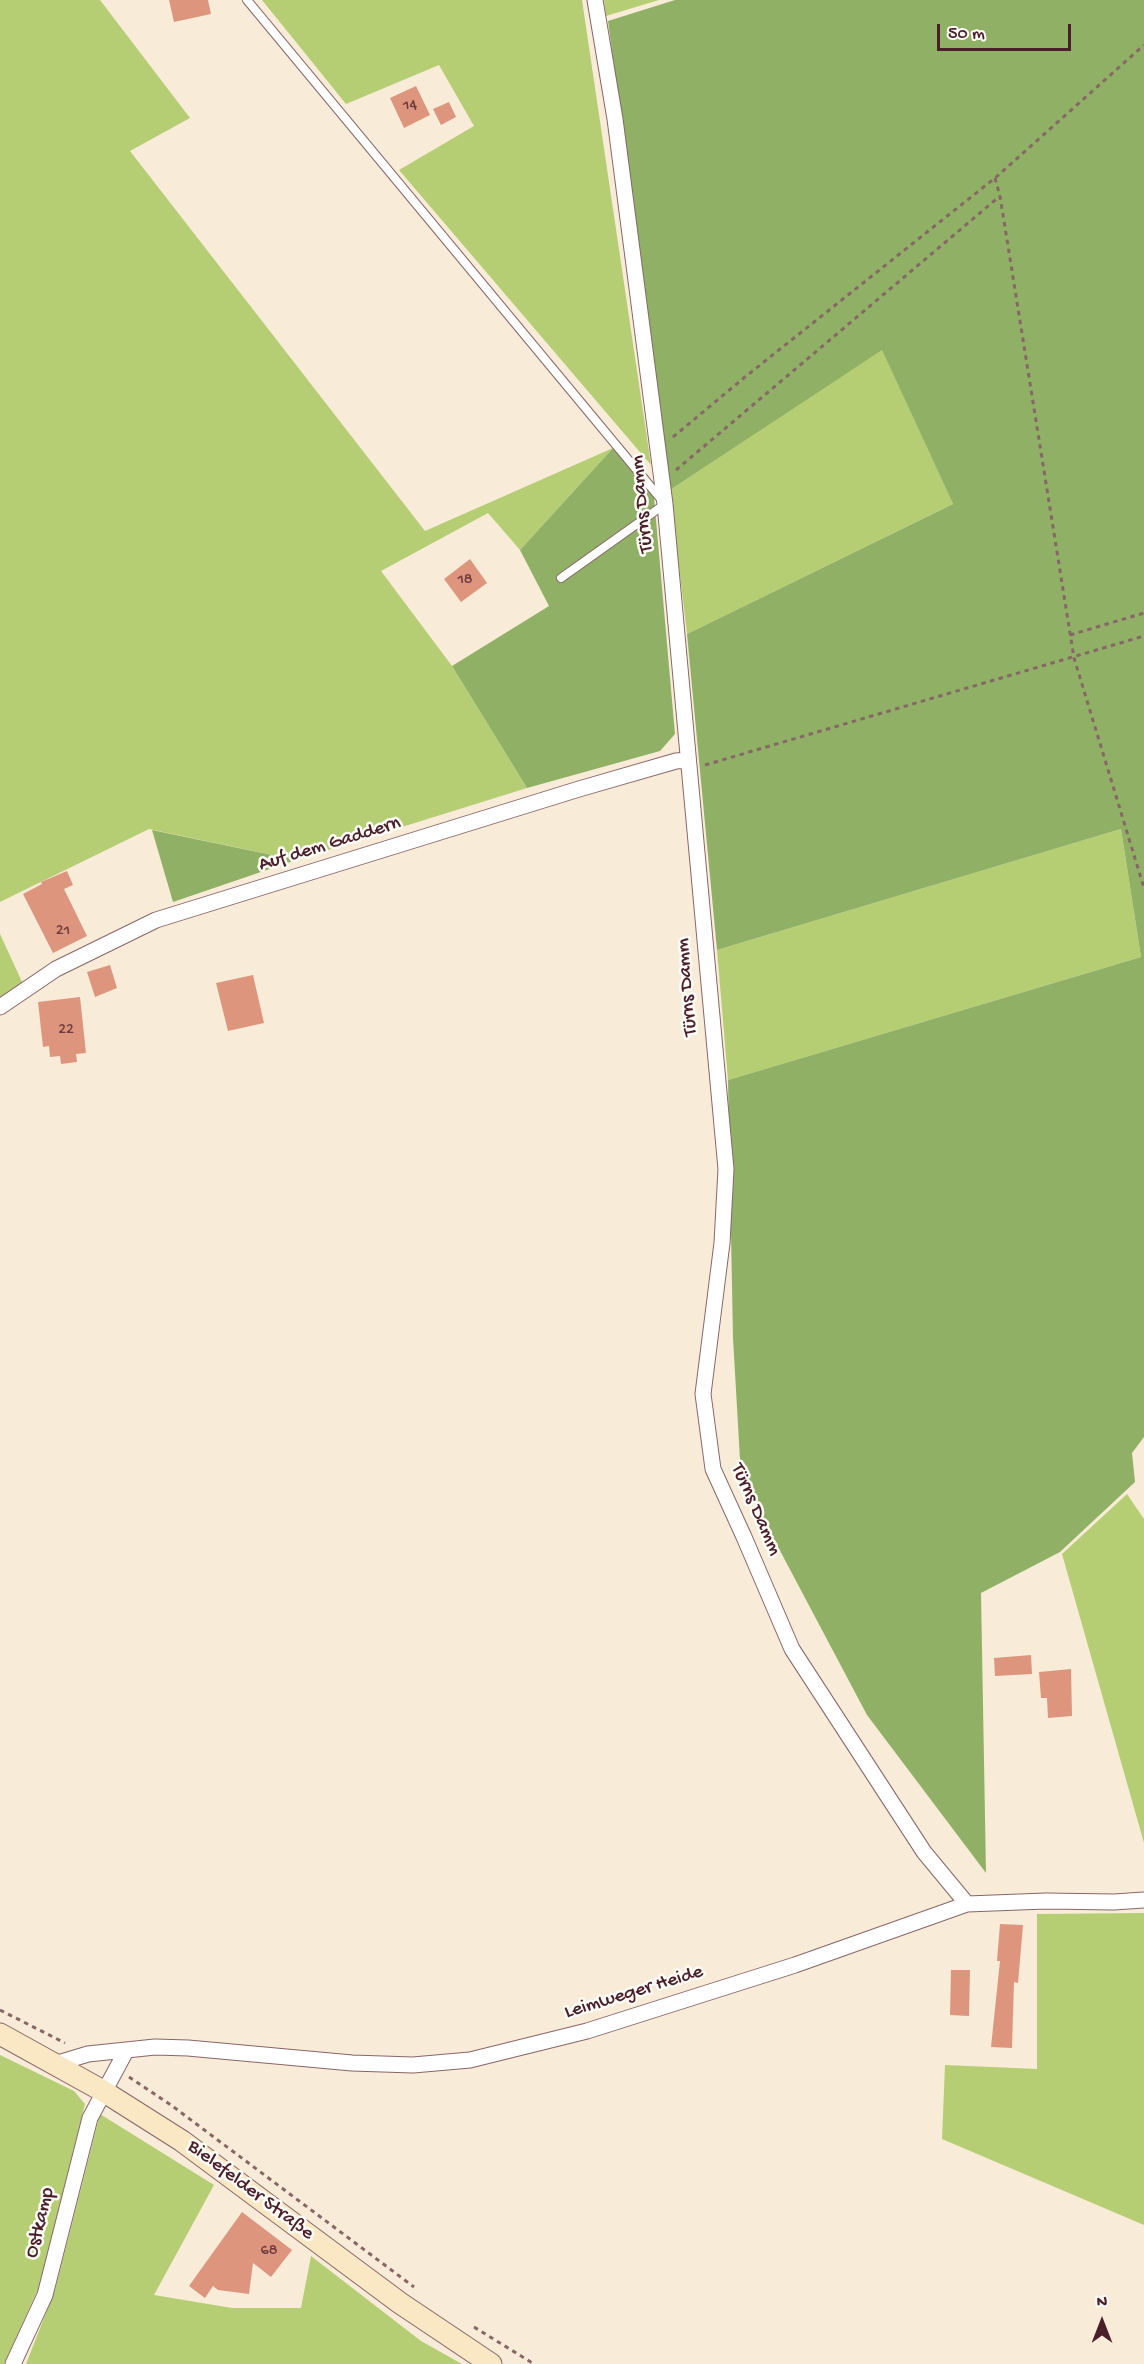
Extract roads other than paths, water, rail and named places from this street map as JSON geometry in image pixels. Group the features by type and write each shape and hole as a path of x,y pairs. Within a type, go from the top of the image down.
{"main road":[{"name":"Bielefelder Straße","path":"0,2034 103,2091 182,2141 400,2303 491,2364"}],"street":[{"name":"Türns Damm","path":"596,0 615,119 665,504 726,1169 722,1243 704,1394 713,1469 792,1649 924,1852 967,1904"},
{"name":"Auf dem Gaddern","path":"0,1007 56,969 156,920 579,789 676,761 688,765"},
{"name":"Leimweger Heide","path":"55,2064 88,2054 155,2047 352,2063 413,2065 470,2060 587,2031 795,1965 967,1904 1144,1900"},
{"path":"103,2091 126,2051"},
{"name":"Ostkamp","path":"13,2364 45,2295 90,2118 103,2091"}],"lane":[{"path":"247,0 665,504 561,578"}]}
